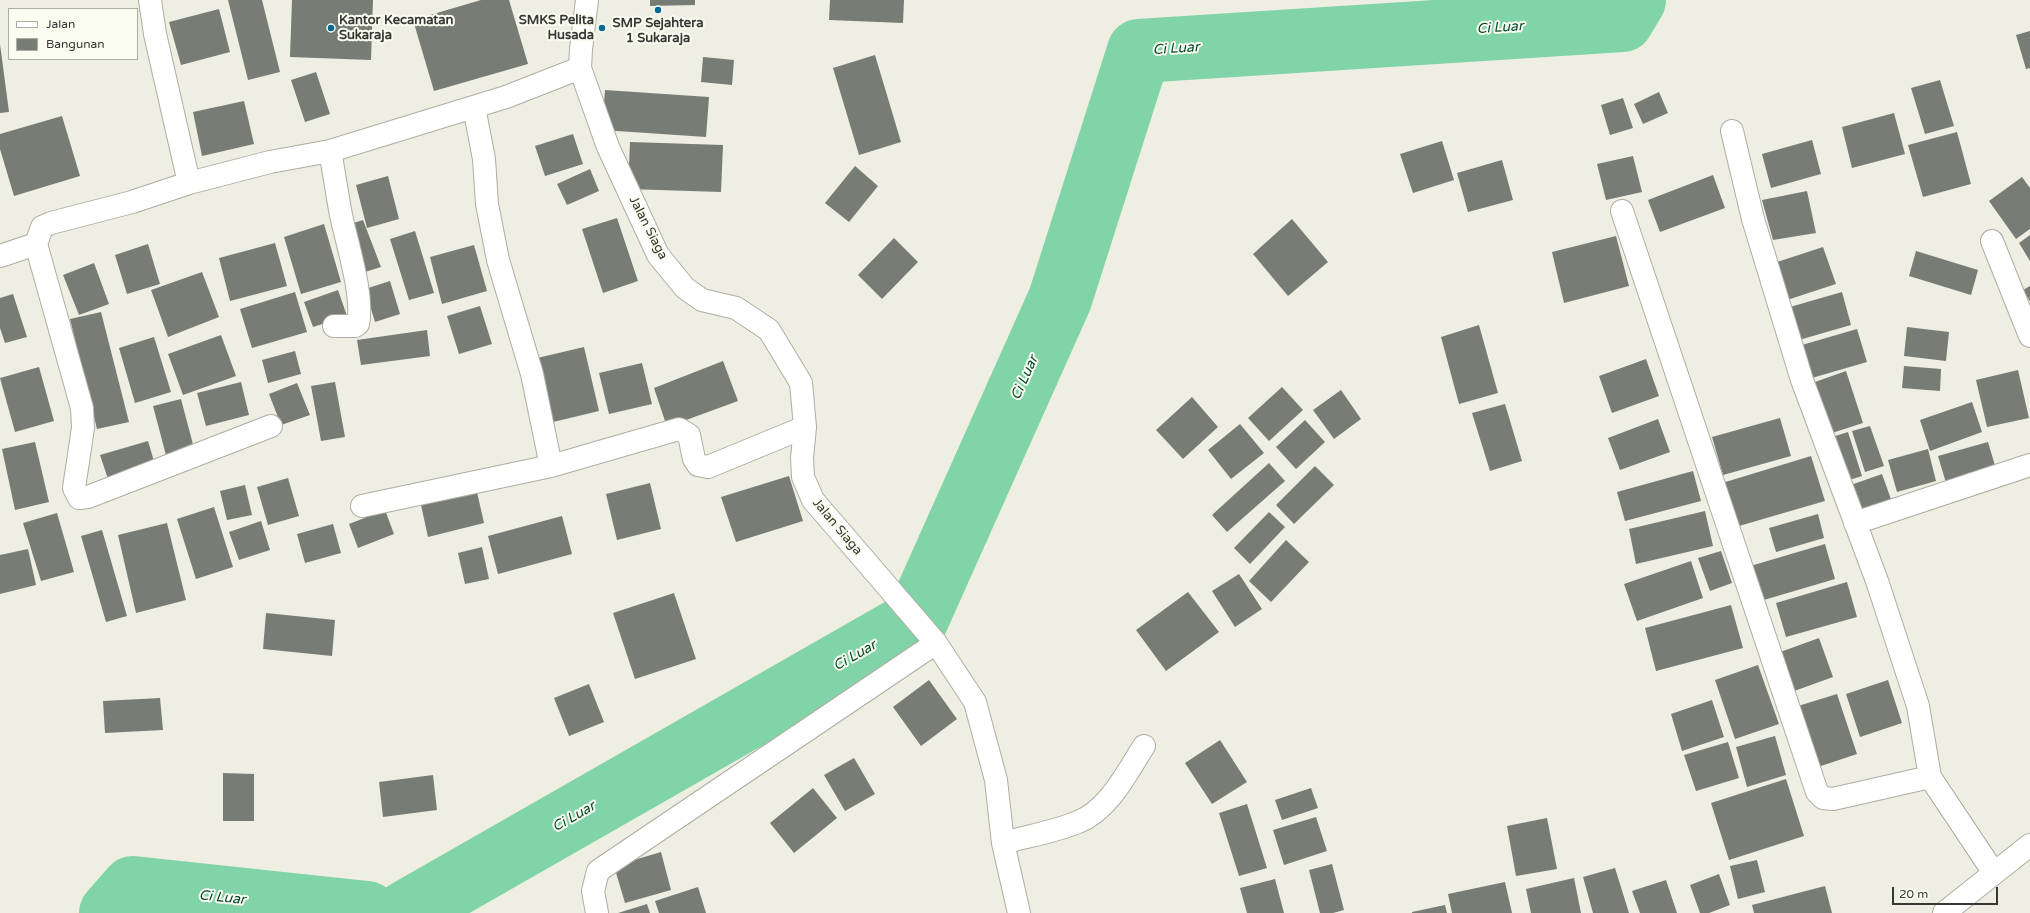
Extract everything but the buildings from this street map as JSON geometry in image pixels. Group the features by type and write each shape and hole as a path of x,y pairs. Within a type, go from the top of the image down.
{"street":[{"path":"150,0 155,34 189,183"},
{"name":"Jalan Siaga","path":"587,0 580,68 608,147 658,255 685,288 702,300 736,308 769,330 801,383 805,427 802,458 803,477 813,500 902,601 931,638 975,702 996,780 1003,843 1019,913"},
{"path":"271,426 88,497 78,498 74,488 84,428 82,408 36,244 42,227 51,223 132,202 189,183 270,162 330,151 506,97 580,68"},
{"path":"474,107 484,159 487,204 498,260 532,374 551,466"},
{"path":"1732,131 1753,219 1802,380 1877,581 1918,706 1930,777 1994,872"},
{"path":"330,151 341,215 352,261 360,315 358,324 355,326 334,326"},
{"path":"1622,211 1816,792 1823,798 1833,799 1930,777"},
{"path":"1992,240 2030,336"},
{"path":"0,256 36,244"},
{"path":"362,506 551,466 679,429 689,435 694,459 698,465 708,467 805,427"},
{"path":"1855,523 2030,465"},
{"path":"597,913 593,891 598,872 931,638"},
{"path":"1003,843 1079,822 1100,808 1111,795 1144,746"},
{"path":"1944,913 2030,845"}],"waterway":[{"name":"Ci Luar","path":"405,913 916,621 1060,299 1139,51 1622,20 1634,0"},
{"name":"Ci Luar","path":"111,913 133,888 367,913"}],"place":[{"name":"SMP Sejahtera 1 Sukaraja","path":"658,10"},
{"name":"Kantor Kecamatan Sukaraja","path":"331,28"},
{"name":"SMKS Pelita Husada","path":"602,28"}]}
